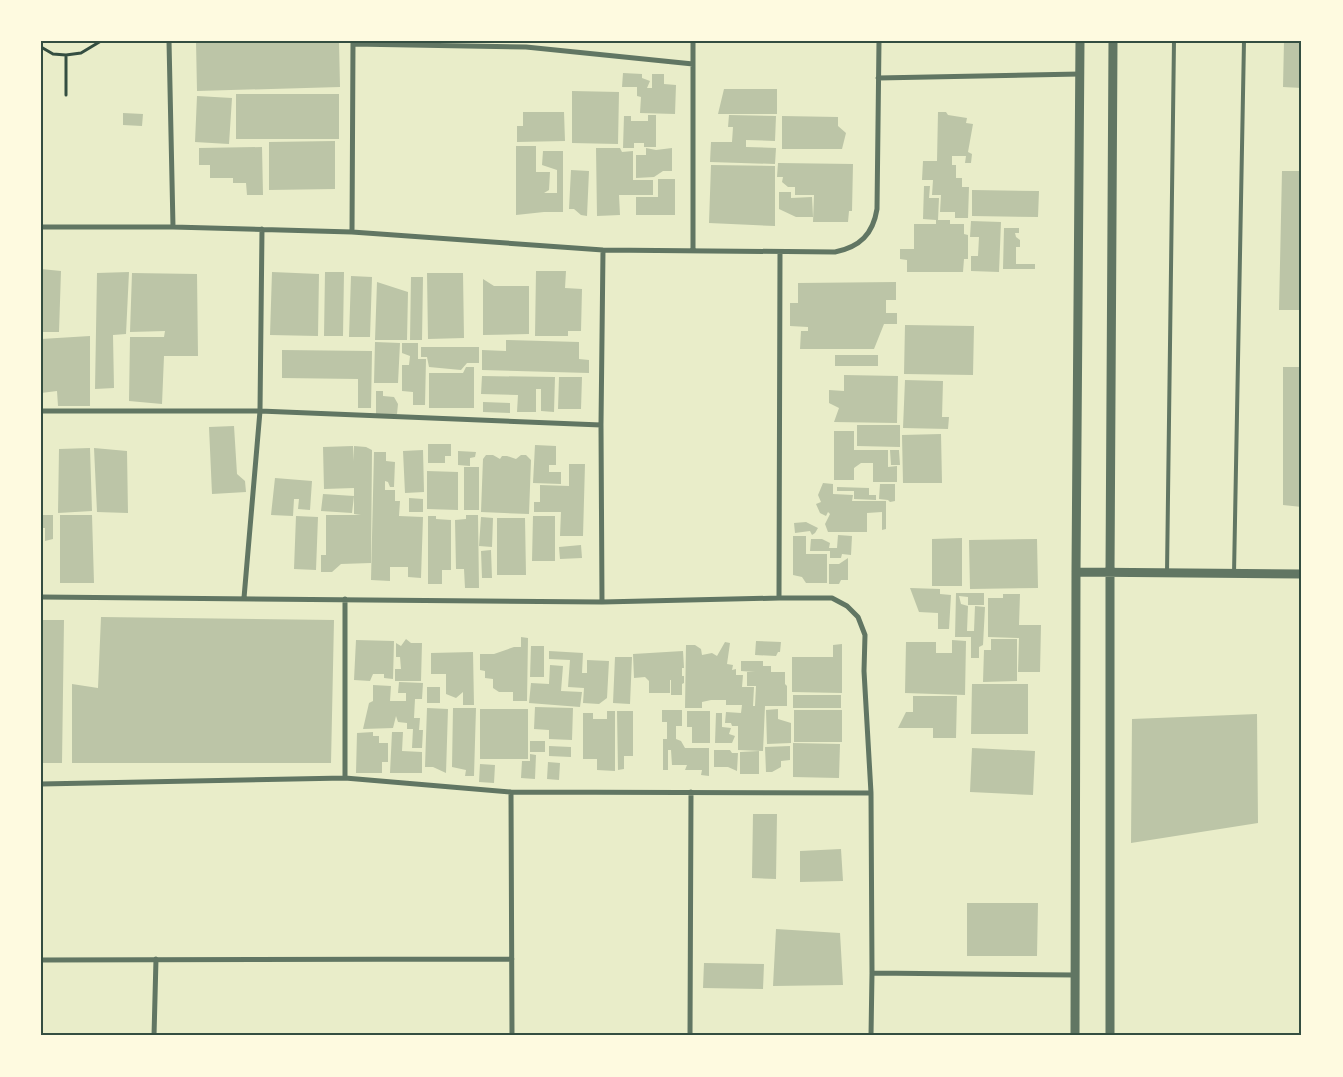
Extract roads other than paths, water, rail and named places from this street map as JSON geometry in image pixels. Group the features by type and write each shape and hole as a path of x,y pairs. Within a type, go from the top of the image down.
{"street":[{"path":"169,41 173,227"},
{"path":"693,41 694,251"},
{"path":"41,227 173,227 352,232 603,250 780,252 835,252 846,250 860,242 871,230 877,209 879,41"},
{"path":"1075,1036 1080,41"},
{"path":"1110,1036 1113,41"},
{"path":"352,232 353,43 526,44 693,64"},
{"path":"878,78 1080,74"},
{"path":"244,598 260,412 262,229"},
{"path":"602,602 601,425 603,250"},
{"path":"779,598 780,252"},
{"path":"41,411 260,412 601,425"},
{"path":"1076,572 1302,574"},
{"path":"41,597 602,602 832,598 847,606 858,617 865,635 864,671 870,793 871,1036"},
{"path":"345,599 345,778"},
{"path":"41,784 345,778 510,792 870,793"},
{"path":"510,792 512,1036"},
{"path":"690,1036 691,792"},
{"path":"154,1036 156,959"},
{"path":"41,960 512,959"},
{"path":"872,972 1075,974"}],"lane":[{"path":"1167,573 1174,41"},
{"path":"1234,574 1244,41"}]}
